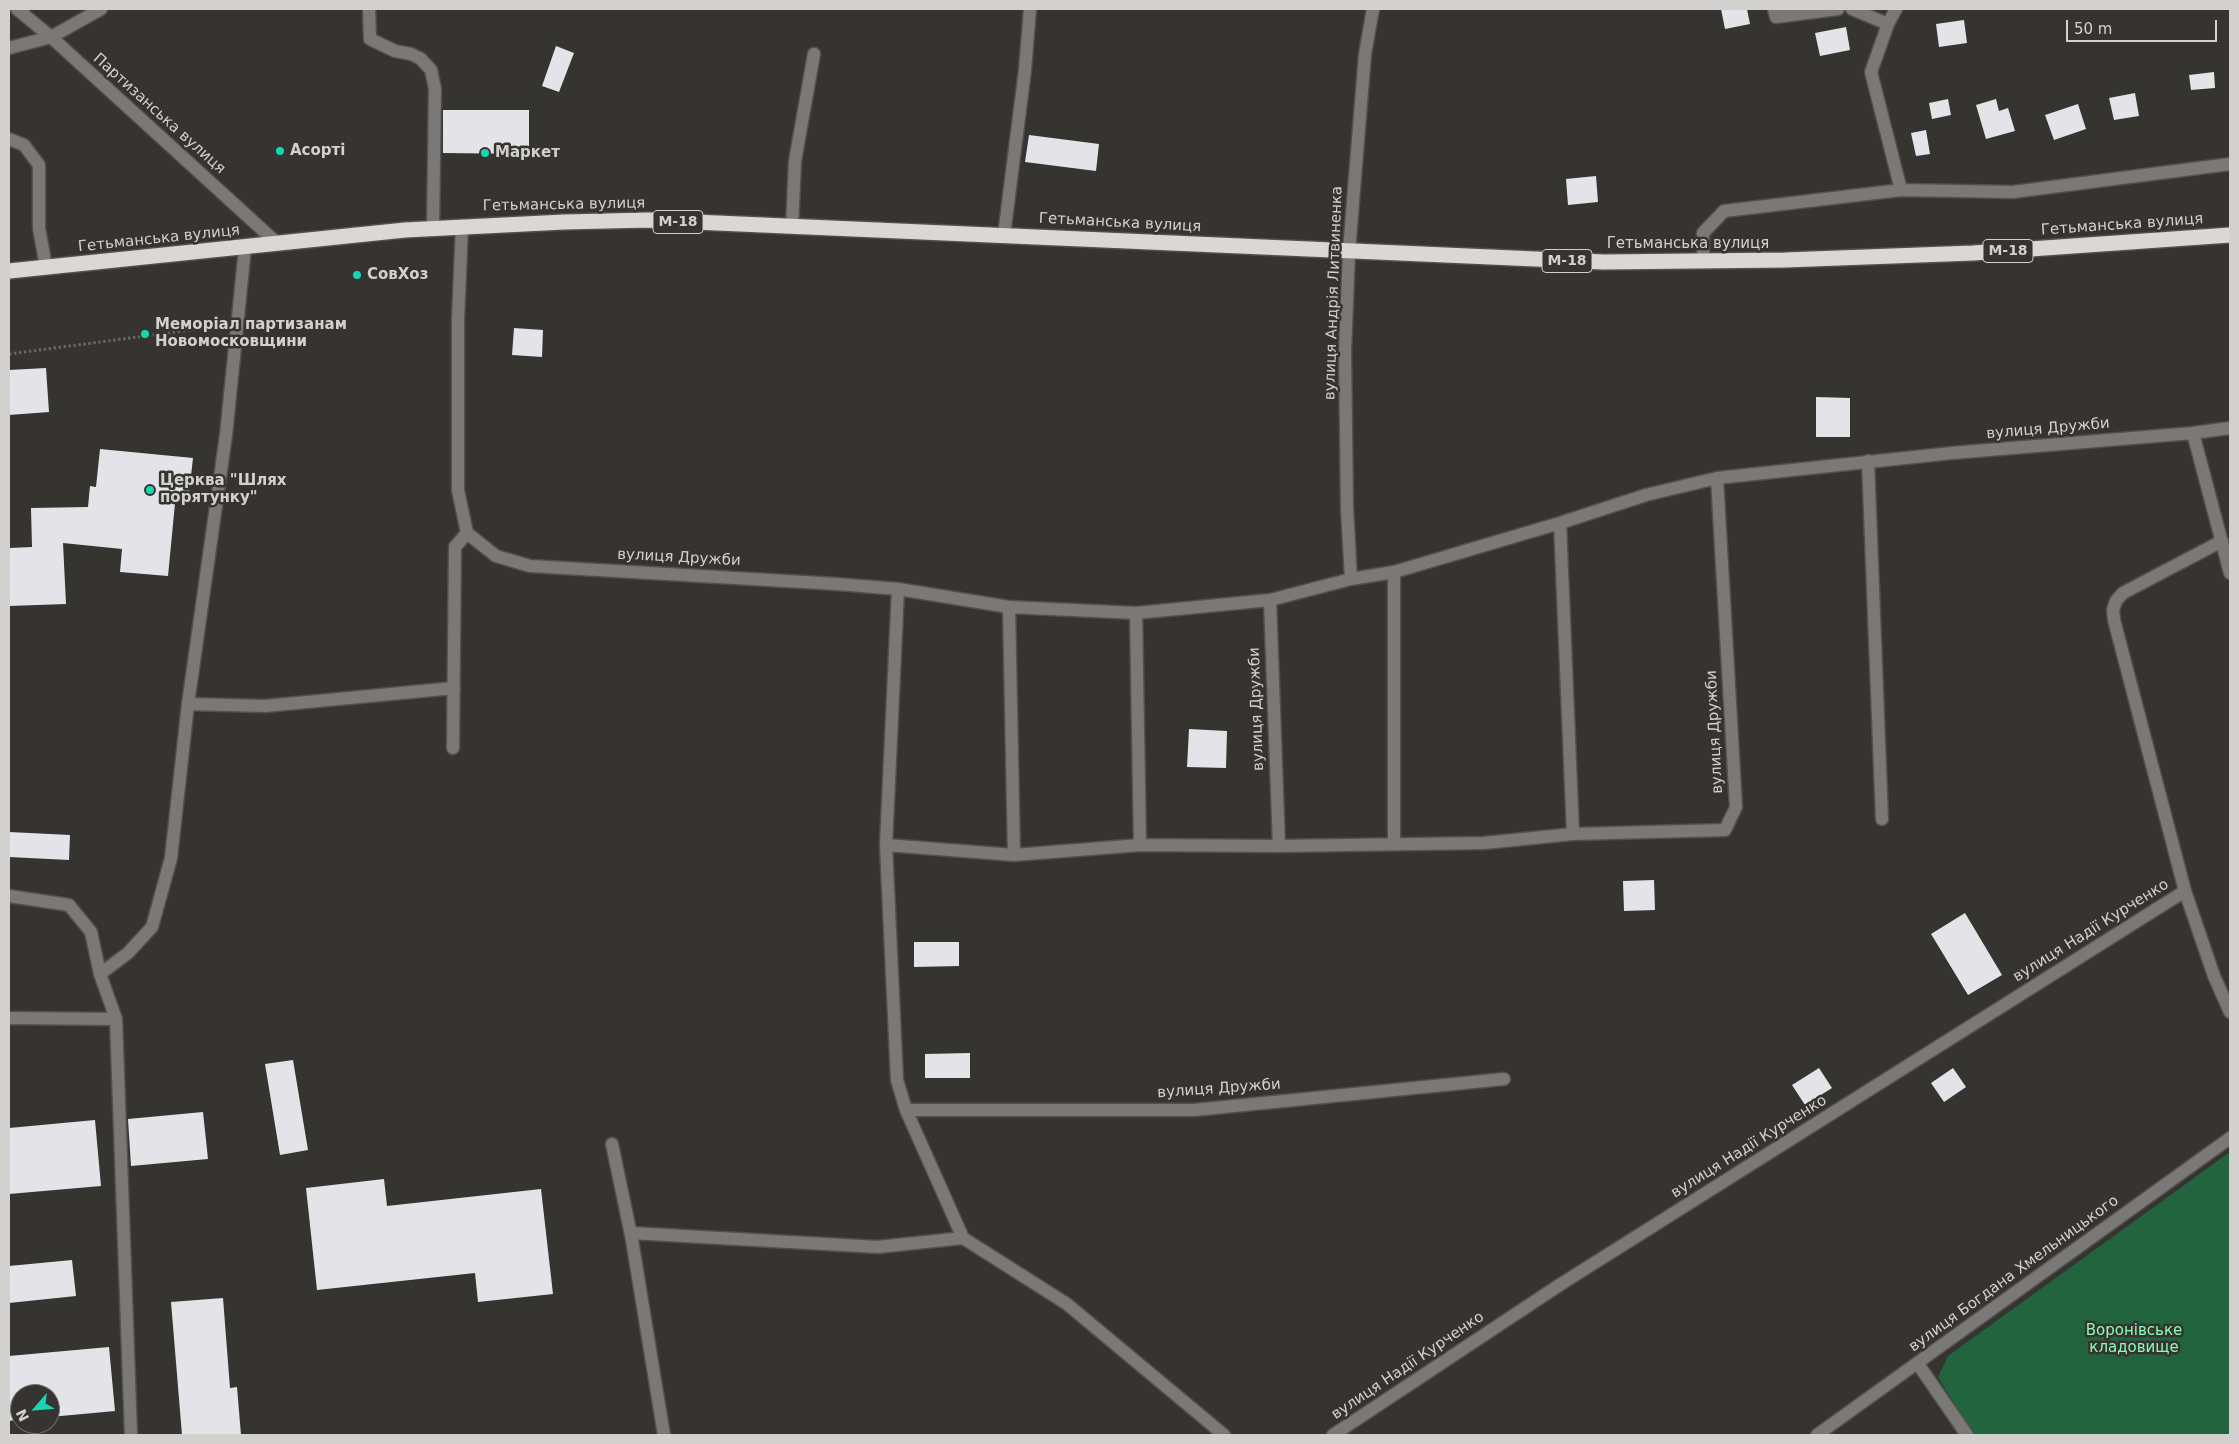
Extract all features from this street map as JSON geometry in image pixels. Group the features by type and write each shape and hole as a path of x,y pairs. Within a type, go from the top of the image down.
{"highway":[{"name":"Гетьманська вулиця","path":"9,271 434,228 649,220 1604,262 1973,253 2230,234"}],"street":[{"name":"Партизанська вулиця","path":"17,9 51,37 278,244"},
{"path":"9,48 51,37 101,9"},
{"path":"369,9 370,40 395,51 411,54 421,59 431,70 435,90 434,228"},
{"path":"1004,235 1025,70 1030,9"},
{"name":"вулиця Андрія Литвиненка","path":"1351,579 1347,508 1345,351 1349,251 1365,54 1373,9"},
{"path":"1774,9 1776,17 1838,9"},
{"path":"1852,9 1888,24"},
{"path":"1896,9 1888,24 1871,72 1901,190"},
{"path":"792,227 795,161 814,54"},
{"path":"9,139 24,145 38,165 39,228 46,267"},
{"path":"1703,261 1703,233 1724,212 1901,190 2013,192 2230,164"},
{"path":"454,748 455,547 467,533 458,490 458,318 462,226"},
{"path":"100,974 128,953 152,927 171,858 188,704 226,435 245,248"},
{"name":"вулиця Дружби","path":"467,533 496,556 530,566 898,589 1009,607 1136,613 1270,600 1351,579 1394,572 1560,523 1646,495 1717,478 1868,461 2193,434 2230,428"},
{"path":"2193,434 2230,573"},
{"path":"1868,461 1882,819"},
{"name":"вулиця Дружби","path":"886,846 1014,855 1140,845 1279,846 1484,843 1573,834 1725,830 1736,807 1717,478"},
{"path":"1560,523 1573,834"},
{"path":"2222,541 2123,593 2116,601 2113,610 2114,620 2185,891 2214,976 2230,1012"},
{"path":"1394,572 1394,843"},
{"path":"898,589 886,846 897,1080 906,1110 963,1238 1067,1304 1224,1435"},
{"name":"вулиця Дружби","path":"1270,600 1279,846"},
{"path":"1009,607 1014,855"},
{"path":"1136,613 1140,845"},
{"path":"188,704 264,706 454,688"},
{"name":"вулиця Надії Курченко","path":"1333,1435 1561,1284 2185,891"},
{"path":"9,896 69,905 91,932 100,974 116,1019 131,1435"},
{"path":"9,1018 116,1019"},
{"name":"вулиця Дружби","path":"906,1110 1194,1110 1504,1079"},
{"name":"вулиця Богдана Хмельницького","path":"1817,1435 2230,1138"},
{"path":"612,1144 631,1233 664,1435"},
{"path":"631,1233 878,1247 963,1238"},
{"path":"1918,1364 1967,1435"}],"path":[{"path":"9,354 212,326 241,300"}],"green space":[{"name":"Воронівське кладовище","path":"2230,1152 2230,1435 1973,1435 1938,1377 1948,1356"}],"building":[{"path":"1721,9 1747,9 1750,24 1725,29"},
{"path":"1964,20 1967,43 1939,47 1936,24"},
{"path":"1846,27 1850,50 1820,56 1815,33"},
{"path":"556,46 574,53 559,92 542,86"},
{"path":"2214,72 2215,88 2191,90 2189,75"},
{"path":"2135,93 2139,116 2114,120 2109,98"},
{"path":"1948,99 1951,115 1932,119 1929,103"},
{"path":"1996,99 1999,111 2008,108 2015,131 1986,139 1976,105"},
{"path":"2078,104 2086,129 2054,140 2045,115"},
{"path":"443,110 529,110 529,154 443,153"},
{"path":"1926,130 1930,154 1916,156 1911,133"},
{"path":"1029,135 1099,144 1096,171 1025,162"},
{"path":"1596,176 1598,202 1568,205 1566,179"},
{"path":"514,328 543,330 542,357 512,355"},
{"path":"46,368 49,412 9,415 9,370"},
{"path":"1816,397 1850,398 1850,437 1816,437"},
{"path":"100,449 193,458 189,494 176,493 168,576 120,572 122,549 63,543 66,604 9,606 9,548 32,547 31,508 88,507 90,486 96,487"},
{"path":"1189,729 1227,731 1226,768 1187,767"},
{"path":"9,832 70,835 69,860 9,857"},
{"path":"1654,880 1655,910 1624,911 1623,881"},
{"path":"1965,913 2002,975 1968,995 1931,934"},
{"path":"914,942 959,942 959,966 914,967"},
{"path":"970,1053 970,1078 925,1078 925,1054"},
{"path":"293,1060 308,1150 280,1155 265,1064"},
{"path":"1819,1068 1832,1088 1805,1105 1792,1085"},
{"path":"1953,1068 1966,1087 1944,1102 1931,1083"},
{"path":"203,1112 208,1159 131,1166 128,1119"},
{"path":"95,1120 101,1186 9,1194 9,1128"},
{"path":"384,1179 387,1206 541,1189 553,1294 478,1302 475,1273 317,1290 306,1188"},
{"path":"72,1260 76,1296 9,1303 9,1266"},
{"path":"223,1298 230,1388 237,1387 241,1435 182,1435 171,1302"},
{"path":"109,1347 115,1411 60,1416 60,1384 10,1384 9,1421 9,1356"}],"place":[{"name":"Асорті","path":"280,151"},
{"name":"Маркет","path":"485,153"},
{"name":"СовХоз","path":"357,275"},
{"name":"Меморіал партизанам Новомосковщини","path":"145,334"},
{"name":"Церква \"Шлях порятунку\"","path":"150,490"}]}
